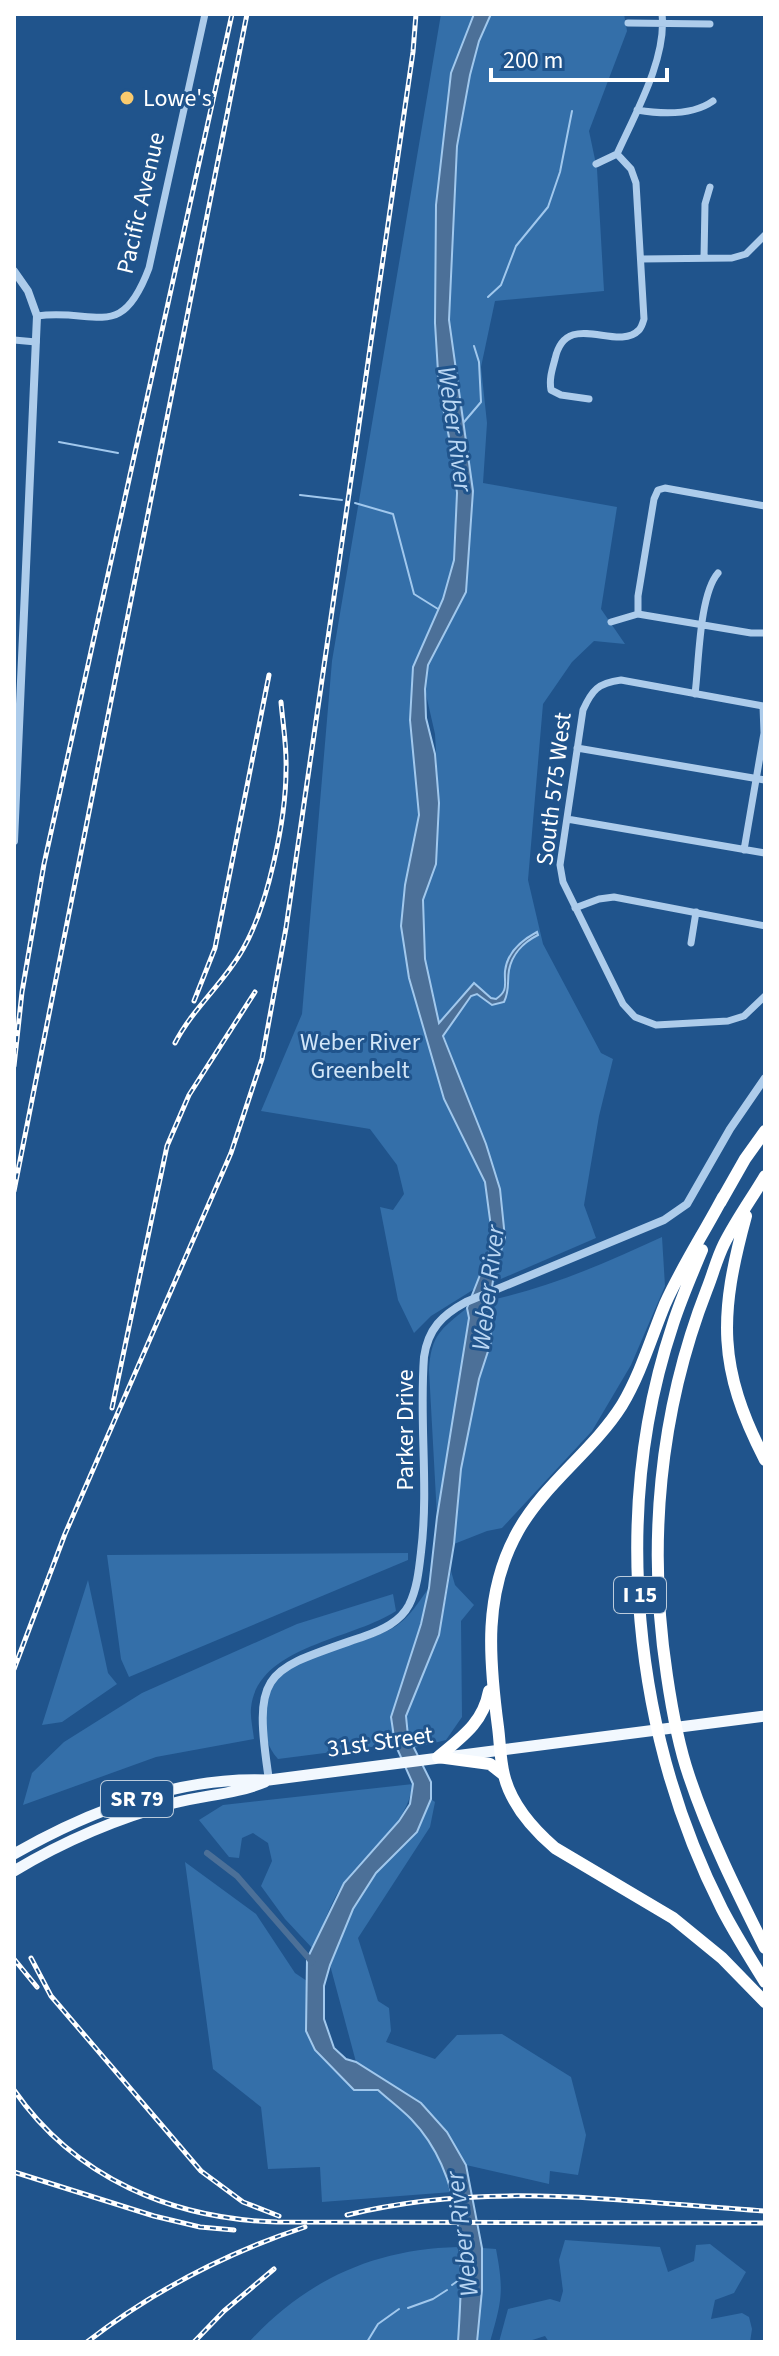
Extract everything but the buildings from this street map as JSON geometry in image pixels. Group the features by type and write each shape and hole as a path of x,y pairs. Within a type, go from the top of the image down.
{"highway":[{"name":"I 15","path":"765,1131 723,1197 673,1324 659,1375 642,1471 638,1580 649,1684 673,1787 722,1909 765,1982"},
{"name":"I 15","path":"765,1176 724,1245 698,1311 679,1376 660,1484 658,1560 662,1645 677,1733 688,1774 729,1878 765,1948"},
{"path":"723,1197 666,1302 639,1372 622,1404 598,1436 562,1474 518,1532 496,1587 491,1613 491,1680 504,1775 515,1802 538,1834 577,1862 673,1918 722,1958 765,2002"},
{"path":"750,1201 730,1277 726,1327 733,1382 749,1428 765,1460"},
{"path":"438,1757 473,1728 486,1707 491,1680"},
{"path":"438,1757 490,1764 504,1775"}],"main road":[{"name":"31st Street","path":"14,1854 79,1821 146,1796 238,1778 269,1780 765,1716"},
{"name":"SR 79","path":"14,1871 67,1842 128,1818 191,1799 246,1790 269,1780"}],"street":[{"name":"Pacific Avenue","path":"37,316 57,313 100,318 121,314 139,296 149,268 205,14"},
{"path":"596,164 617,154 637,110 653,69 663,24 662,14"},
{"path":"628,23 710,24"},
{"path":"637,110 659,113 703,109 713,101"},
{"path":"589,399 561,395 551,390 554,360 563,339 572,335 629,335 639,330 644,319 636,183 631,169 617,154"},
{"path":"704,258 705,204 710,187"},
{"path":"641,259 732,258 746,254 765,235"},
{"path":"14,271 28,291 37,316 14,841"},
{"path":"14,340 36,342"},
{"path":"638,614 638,596 658,490 665,488 765,506"},
{"path":"718,573 710,582 695,694 763,706 760,780 744,850"},
{"path":"611,622 638,614 765,633"},
{"name":"South 575 West","path":"695,694 621,680 606,682 591,693 583,710 577,748 560,865 563,882 623,1004 635,1017 656,1025 728,1021 744,1016 765,996"},
{"path":"577,748 760,780"},
{"path":"567,819 765,853"},
{"path":"575,908 614,897 765,926"},
{"path":"691,943 696,912"},
{"name":"Parker Drive","path":"269,1780 261,1718 264,1697 273,1677 282,1668 304,1656 369,1635 392,1624 411,1601 418,1575 425,1514 425,1346 437,1323 466,1302 664,1220 687,1204 730,1129 765,1078"}],"green space":[{"name":"Weber River Greenbelt","path":"441,14 474,14 451,73 436,205 435,323 439,388 457,493 454,560 443,599 413,667 419,815 405,885 401,926 409,978 444,1099 485,1182 493,1242 476,1288 431,1316 414,1333 398,1300 380,1207 393,1210 404,1194 397,1165 370,1129 261,1111 302,1014 332,661"},
{"path":"491,14 624,14 627,31 589,131 597,169 604,291 495,301 481,367 487,423 483,483 617,507 601,609 625,644 594,641 572,662 543,704 528,880 543,944 601,1053 613,1059 599,1116 584,1205 596,1238 494,1282 505,1238 486,1144 439,1024 425,959 423,900 436,864 439,803 435,734 425,690 428,665 466,592 473,491 449,320 457,146 470,75 479,41"},
{"path":"662,1237 665,1286 631,1365 592,1431 502,1528 454,1544 461,1469 479,1379 491,1342 490,1300 556,1281"},
{"path":"467,1308 469,1318 437,1517 430,1358 439,1334"},
{"path":"408,1553 408,1560 129,1677 121,1659 107,1555"},
{"path":"451,1571 455,1585 474,1605 461,1621 462,1717 446,1740 414,1748 408,1736 406,1716 439,1635"},
{"path":"88,1580 108,1673 117,1684 62,1722 42,1725"},
{"path":"429,1588 421,1624 391,1717 395,1744 278,1759 268,1743 265,1726 266,1696 275,1680 305,1661 382,1634 396,1626 410,1614"},
{"path":"393,1594 396,1611 309,1647 270,1671 257,1687 251,1708 254,1739 156,1757 23,1805 32,1773 64,1742 142,1693 297,1624"},
{"path":"413,1784 395,1825 341,1888 313,1949 285,1919 261,1886 272,1861 268,1843 253,1833 242,1838 239,1858 229,1857 199,1820 223,1805"},
{"path":"431,1799 435,1802 430,1827 358,1938 378,2001 389,2008 391,2031 386,2042 435,2059 457,2035 502,2034 571,2077 586,2135 578,2175 550,2171 549,2184 466,2165 447,2132 421,2103 356,2062 330,1965 353,1909 376,1873 417,1832"},
{"path":"185,1862 256,1914 295,1973 307,1981 306,2031 371,2082 412,2121 443,2166 452,2192 322,2202 320,2167 268,2169 261,2107 213,2069"},
{"path":"565,2240 660,2247 668,2272 694,2261 696,2245 710,2244 746,2272 734,2293 715,2300 711,2319 742,2313 749,2317 752,2329 750,2342 549,2342 545,2336 526,2342 499,2342 508,2309 550,2299 560,2302 563,2291 559,2260"},
{"path":"458,2247 462,2287 458,2342 249,2342 294,2301 343,2272 398,2254"},
{"path":"482,2248 496,2249 501,2286 490,2342 477,2342"}],"water":[{"name":"Weber River","path":"474,14 491,14 479,41 470,75 457,146 449,320 473,491 466,592 428,665 425,689 426,718 435,754 439,803 436,864 423,900 425,959 439,1023 474,983 491,998 500,996 504,990 506,964 512,953 526,939 537,932 538,935 523,945 513,959 504,1002 492,1005 477,994 471,996 443,1036 486,1144 500,1189 505,1238 490,1300 491,1342 479,1379 461,1469 454,1544 439,1635 406,1716 408,1736 431,1782 431,1799 417,1832 376,1873 353,1909 324,1986 324,2019 334,2048 346,2059 356,2062 421,2103 447,2132 466,2165 482,2248 482,2290 477,2342 458,2342 461,2283 458,2224 443,2168 430,2142 411,2119 378,2090 354,2090 315,2050 306,2031 307,1959 344,1883 399,1821 410,1804 413,1784 395,1744 391,1717 421,1624 429,1588 437,1517 469,1318 467,1308 493,1242 485,1182 444,1099 409,978 401,926 405,885 419,815 410,720 413,667 443,599 454,560 457,493 439,388 435,323 436,205 451,73"}],"waterway":[{"path":"488,297 501,285 516,246 548,207 560,172 572,111"},
{"name":"Weber River","path":"464,422 481,402 479,362 474,346"},
{"path":"59,442 118,453"},
{"path":"300,495 342,500"},
{"path":"355,503 393,514 414,594 438,609"},
{"path":"207,1853 237,1876 312,1962"},
{"name":"Weber River","path":"452,2285 463,2277"},
{"name":"Weber River","path":"408,2308 447,2290"},
{"path":"367,2342 378,2324 399,2309"}],"railway":[{"path":"14,1066 22,992 44,864 232,14"},
{"path":"14,1191 247,14"},
{"path":"14,1669 65,1534 231,1153 262,1059 286,928 416,14"},
{"path":"194,1001 215,948 269,675"},
{"path":"175,1043 243,949 268,886 285,790 286,753 281,702"},
{"path":"112,1408 167,1146 189,1095 255,992"},
{"path":"31,1958 51,1996 201,2171 243,2202 279,2216"},
{"path":"14,1959 37,1987"},
{"path":"14,2090 39,2121 96,2170 164,2202 238,2219 277,2222 765,2223"},
{"path":"14,2172 154,2216 200,2227 234,2230"},
{"path":"347,2215 399,2204 503,2196 556,2196 765,2211"},
{"path":"87,2342 138,2306 191,2275 305,2227"},
{"path":"194,2342 224,2311 274,2269"}],"place":[{"name":"Lowe's","path":"127,98"}]}
